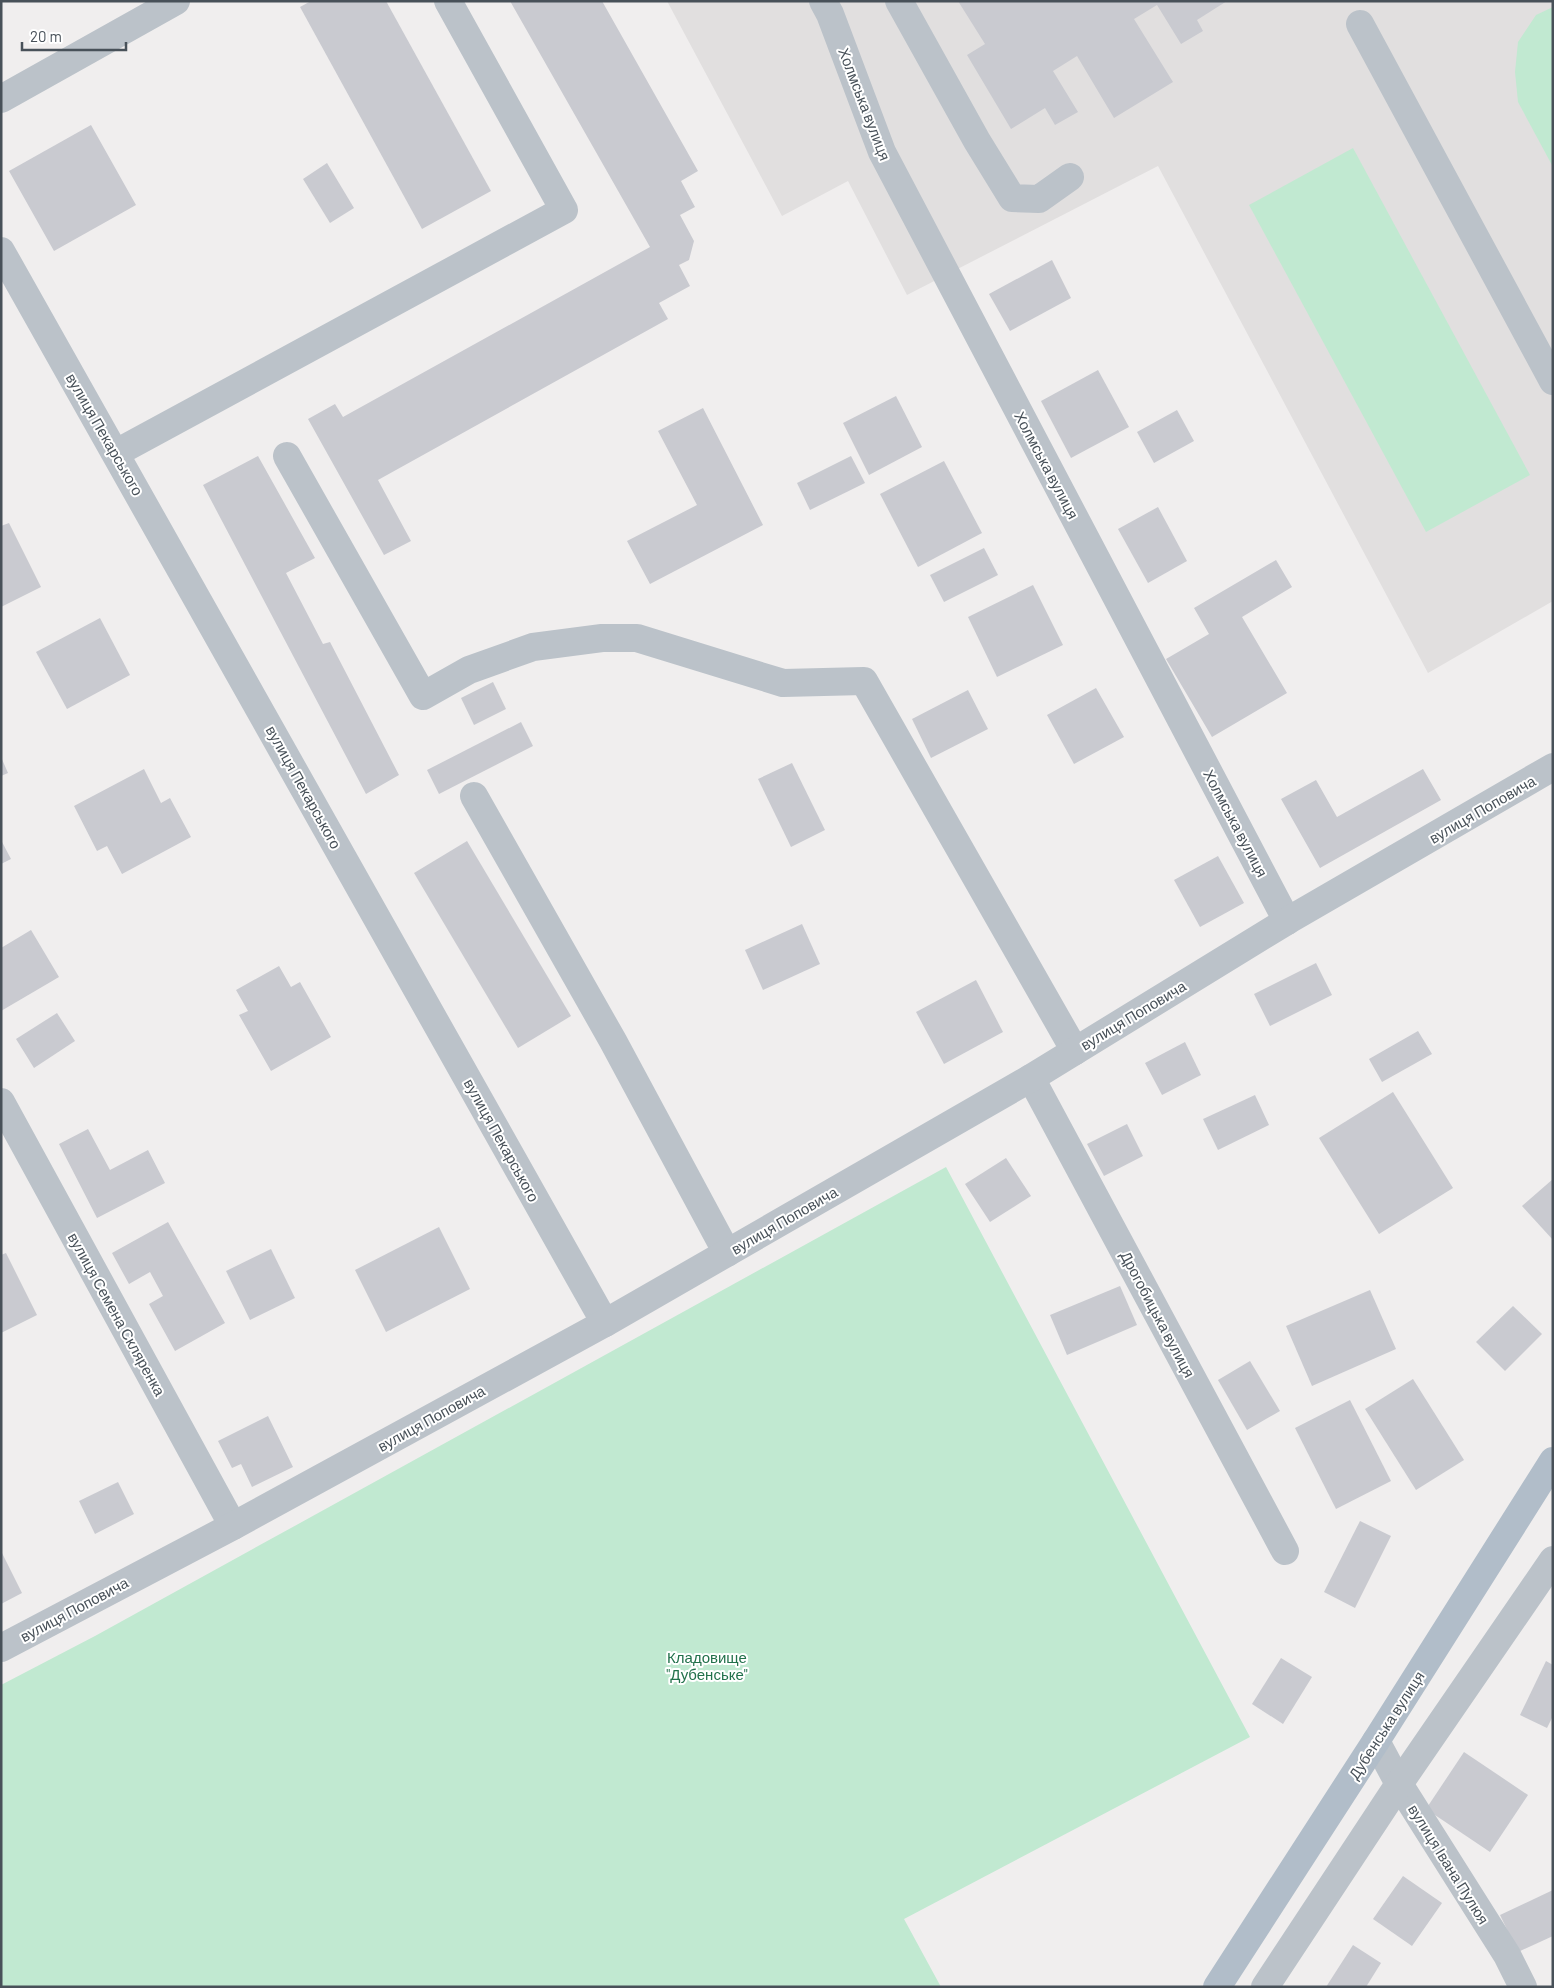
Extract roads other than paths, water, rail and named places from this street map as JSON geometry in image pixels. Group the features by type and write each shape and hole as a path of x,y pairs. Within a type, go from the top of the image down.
{"main road":[{"name":"Дубенська вулиця","path":"1217,1987 1376,1741 1553,1461"}],"street":[{"path":"1,99 176,1"},
{"path":"116,453 564,210 448,1"},
{"name":"Холмська вулиця","path":"823,1 830,14 882,152 1287,921"},
{"path":"899,1 977,142 1012,198 1039,199 1070,177"},
{"path":"1360,24 1553,381"},
{"name":"вулиця Пекарського","path":"1,251 604,1323"},
{"path":"288,456 423,696 469,670 533,647 602,638 637,638 783,683 864,681 1075,1051"},
{"name":"вулиця Поповича","path":"1,1648 233,1526 604,1323 1031,1078 1287,921 1553,768"},
{"path":"474,796 613,1041 727,1253"},
{"name":"Дрогобицька вулиця","path":"1031,1078 1285,1552"},
{"name":"вулиця Семена Скляренка","path":"1,1102 233,1526"},
{"path":"1265,1987 1399,1784 1553,1560"},
{"name":"вулиця Івана Пулюя","path":"1376,1741 1399,1784 1507,1955 1523,1987"}],"park label":[{"name":"Кладовище \"Дубенське\"","path":"707,1666"}]}
